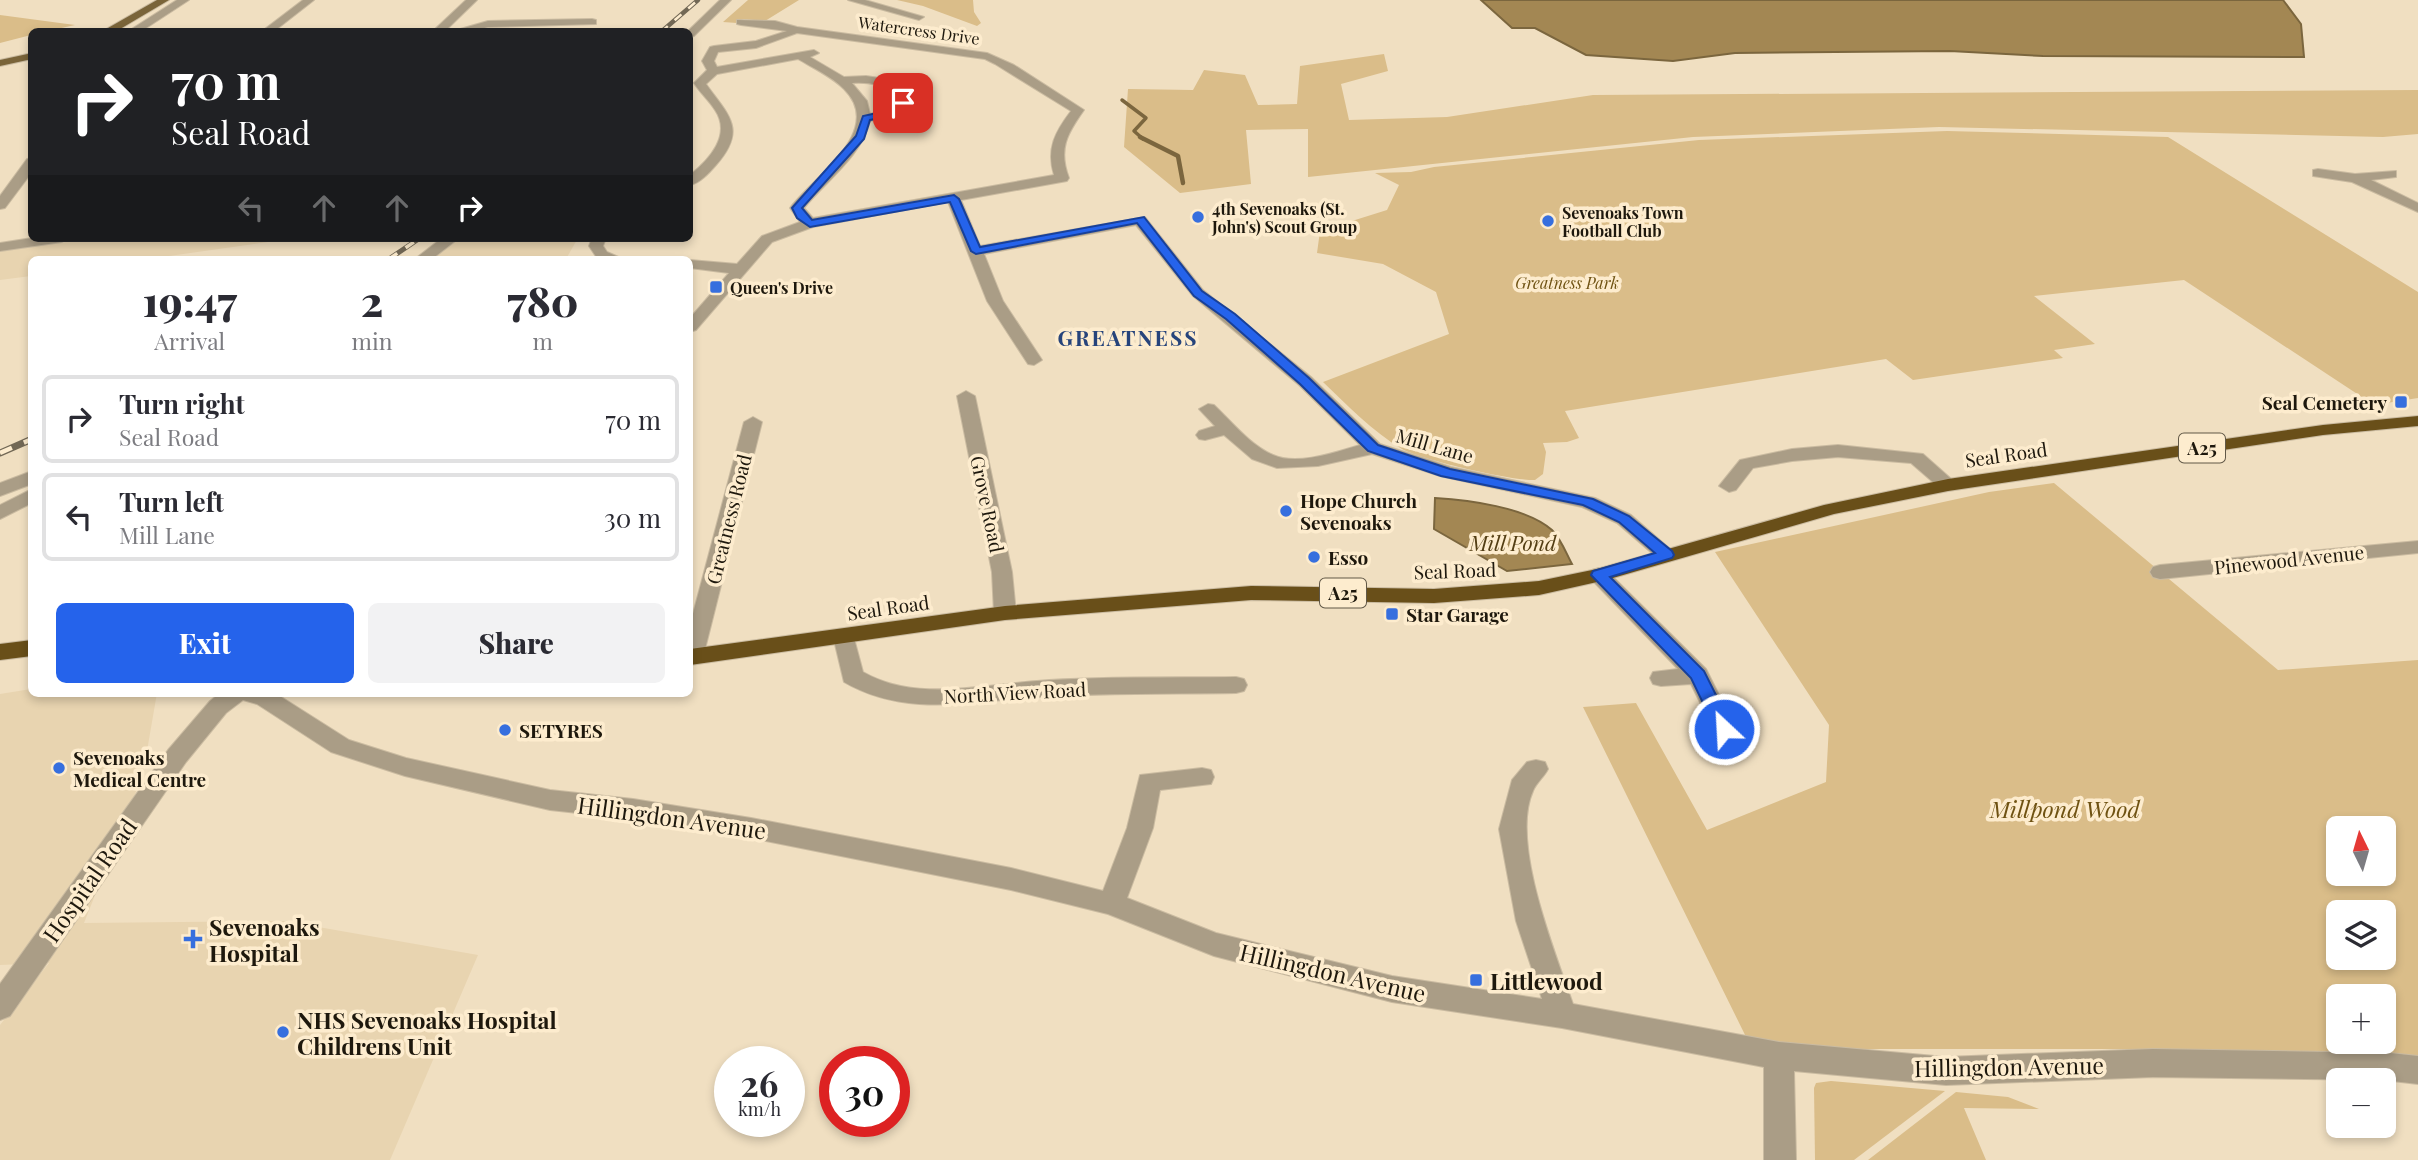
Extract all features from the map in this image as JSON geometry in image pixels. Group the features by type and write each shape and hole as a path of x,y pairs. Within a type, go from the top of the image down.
{"highway":[{"name":"Seal Road","path":"693,657 1005,613 1251,593 1434,596 1539,588 1599,575 1831,509 1948,485 2323,430 2418,421"},
{"path":"0,652 28,648"}],"main road":[{"path":"113,28 164,0"},
{"path":"0,63 28,57"}],"street":[{"path":"138,28 184,0"},
{"path":"270,28 309,0"},
{"path":"441,28 472,0"},
{"path":"693,31 726,0"},
{"path":"853,0 914,16 897,20"},
{"path":"869,4 881,0"},
{"path":"455,15 488,24"},
{"path":"472,28 488,24 592,22"},
{"name":"Watercress Drive","path":"741,22 775,24 796,30 987,56 1006,64 1054,99 1078,110 1060,135 1055,152 1062,178 954,199"},
{"path":"713,71 708,61 714,49 755,46 776,41 796,30"},
{"path":"860,37 872,32"},
{"path":"693,179 717,156 726,139 726,116 699,83 713,71 817,52"},
{"path":"800,56 841,81 861,100 866,118 861,136 797,208 801,216 810,223"},
{"path":"841,81 874,79 895,86 902,94 903,103 897,109 866,118"},
{"path":"0,205 7,187 28,166"},
{"path":"2318,173 2355,178 2390,174"},
{"path":"2355,178 2418,208"},
{"path":"693,323 738,268 767,239 810,223 954,199 995,301 1034,360"},
{"name":"Mill Lane","path":"976,251 1140,220 1198,293 1305,381 1373,448 1447,472 1588,502 1624,519 1667,555"},
{"path":"0,247 34,242"},
{"path":"426,256 446,242"},
{"path":"598,242 596,246 606,256"},
{"path":"693,264 738,268"},
{"name":"Grove Road","path":"966,396 1002,572 1005,613"},
{"path":"1208,409 1262,457 1277,462 1304,462 1373,448"},
{"name":"Greatness Road","path":"693,649 753,422"},
{"path":"1205,435 1229,427"},
{"path":"1729,486 1747,464 1792,455 1838,451 1916,458 1948,485"},
{"path":"0,490 28,479"},
{"path":"0,513 28,497"},
{"name":"Pinewood Avenue","path":"2160,572 2418,547"},
{"path":"1599,575 1698,675 1724,729"},
{"name":"North View Road","path":"844,636 847,663 852,676 871,687 904,694 959,698 1037,689 1227,680"},
{"path":"1661,678 1698,675"},
{"name":"Hospital Road","path":"0,1007 177,756 218,707 231,697"},
{"name":"Hillingdon Avenue","path":"261,697 340,746 405,767 550,800 633,809 867,849 1111,904 1214,944 1392,989 1562,1014 1779,1056 1946,1071 2153,1063 2390,1067 2418,1070"},
{"path":"1536,769 1521,787 1512,829 1530,921 1562,1014"},
{"path":"1111,904 1140,828 1150,782 1202,777"},
{"path":"1779,1056 1780,1160"}],"shaded area":[{"path":"65,242 268,242 169,256 28,256 28,276 0,280 0,251"},
{"path":"447,242 576,242 568,256 427,256"},
{"name":"Sevenoaks Hospital","path":"28,689 28,697 156,697 143,774 84,923 284,921 478,955 390,1160 0,1160 0,1025 49,963 0,965 0,694"}],"green space":[{"path":"748,0 799,0 765,21 743,19 737,23 723,22"},
{"path":"897,0 973,0 974,12 981,23 977,26 923,6"},
{"path":"0,15 75,25 62,28 28,28 28,36 0,43"},
{"path":"1384,54 1388,71 1341,84 1349,120 1447,117 1593,95 2418,90 2418,134 2383,137 1939,127 1693,137 1308,177 1308,129 1246,130 1251,184 1180,193 1124,147 1128,89 1193,90 1204,70 1245,75 1258,105 1297,104 1300,66"},
{"name":"Greatness Park","path":"1947,131 2168,137 2418,292 2418,398 2374,405 2184,280 2034,296 2095,344 2054,350 2063,358 1913,380 1886,359 1565,411 1579,438 1567,442 1543,443 1546,452 1543,474 1535,480 1467,469 1402,449 1370,426 1323,382 1449,334 1436,292 1383,264 1317,253 1320,231 1387,210 1399,185 1375,173 1411,172 1434,167 1699,140"},
{"name":"Millpond Wood","path":"2054,483 2278,670 2418,660 2418,1062 2147,1049 1752,1049 1583,707 1636,703 1707,830 1826,782 1829,725 1715,552 1989,492"},
{"path":"1831,1081 1945,1091 1854,1160 1815,1160 1814,1088 1816,1083"},
{"path":"1956,1092 2008,1097 2039,1109 1964,1108 1986,1160 1868,1160"}],"water":[{"path":"1481,0 2283,0 2301,24 2304,57 2043,56 1950,51 1735,53 1673,61 1586,55 1535,28 1512,28"},
{"name":"Mill Pond","path":"1435,498 1512,510 1541,522 1552,530 1561,542 1572,564 1507,571 1434,529"}],"waterway":[{"path":"1122,100 1146,118 1134,131 1142,138"},
{"path":"1142,138 1178,156 1183,183"}],"railway":[{"path":"666,28 698,0"},
{"path":"393,256 414,242"},
{"path":"0,453 28,441"}],"place":[{"name":"4th Sevenoaks (St. John's) Scout Group","path":"1198,217"},
{"name":"Sevenoaks Town Football Club","path":"1548,221"},
{"name":"Queen's Drive","path":"716,287"},
{"name":"Seal Cemetery","path":"2401,402"},
{"name":"Hope Church Sevenoaks","path":"1286,511"},
{"name":"Esso","path":"1314,557"},
{"name":"Star Garage","path":"1392,614"},
{"name":"SETYRES","path":"505,730"},
{"name":"Sevenoaks Medical Centre","path":"59,768"},
{"name":"Sevenoaks Hospital","path":"193,939"},
{"name":"Littlewood","path":"1476,980"},
{"name":"NHS Sevenoaks Hospital Childrens Unit","path":"283,1032"}],"district":[{"name":"GREATNESS","path":"1128,337"}],"route":[{"path":"903,103 889,114 866,118 861,136 797,208 801,216 810,223 954,199 976,251 1140,220 1198,293 1305,381 1373,448 1447,472 1588,502 1624,519 1667,555 1599,575 1698,675 1724,729"}]}
